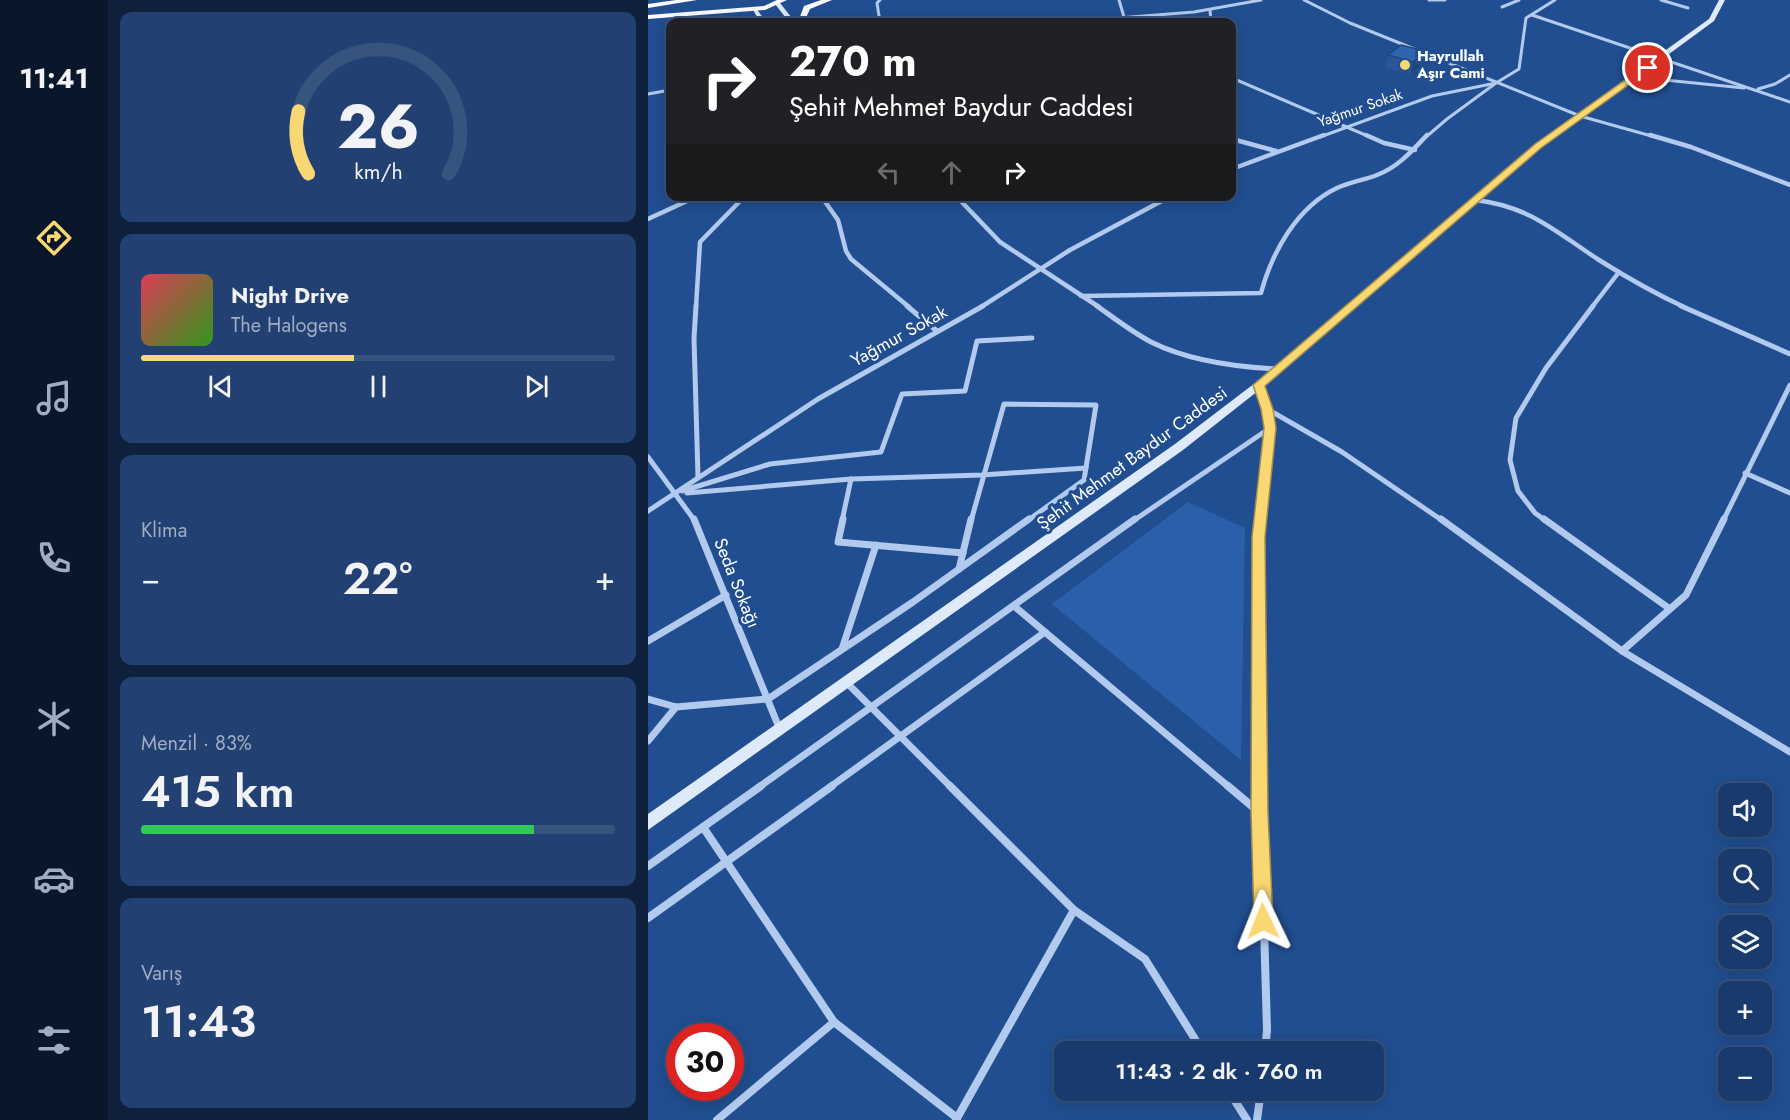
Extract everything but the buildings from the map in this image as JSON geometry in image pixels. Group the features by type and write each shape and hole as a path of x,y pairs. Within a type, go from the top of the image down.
{"main road":[{"path":"648,6 693,0"},
{"path":"803,18 809,7 828,0"},
{"path":"732,1 735,7 751,9"},
{"path":"648,17 751,9 783,2"}],"street":[{"path":"880,0 877,3 881,18"},
{"path":"1119,0 1124,17"},
{"path":"1113,18 1210,10 1261,0"},
{"path":"1304,0 1350,23 1580,116 1701,150 1790,185"},
{"path":"1429,0 1446,0"},
{"path":"1502,7 1519,0"},
{"path":"1532,15 1556,0"},
{"path":"1661,0 1688,8"},
{"name":"Şehit Mehmet Baydur Caddesi","path":"648,823 1179,447 1259,385 1538,146 1712,20 1722,0"},
{"path":"783,2 790,18"},
{"path":"751,9 759,18"},
{"path":"1210,10 1211,18"},
{"path":"1532,15 1790,102"},
{"name":"Yağmur Sokak","path":"1236,167 1432,96 1496,83 1519,69 1526,18 1532,15"},
{"path":"1635,77 1756,89 1775,84 1790,75"},
{"path":"1236,80 1384,143 1415,150"},
{"path":"1081,296 1261,293 1267,270 1277,248 1317,200 1337,188 1386,171 1415,150 1439,125 1496,83"},
{"path":"648,94 666,91"},
{"path":"1236,140 1277,151"},
{"path":"1475,200 1501,203 1532,213 1619,272 1685,309 1790,354"},
{"path":"648,219 687,201"},
{"path":"698,477 694,338 700,242 740,201"},
{"path":"825,201 838,220 850,259 937,331"},
{"path":"961,201 1000,242 1151,342 1178,353 1224,365 1277,369"},
{"name":"Yağmur Sokak","path":"648,511 818,399 974,312 1040,268 1162,201"},
{"path":"1619,272 1540,378 1516,418 1510,460 1518,491 1535,513 1670,609"},
{"path":"675,494 770,464 881,452 902,394 965,391 977,341 1032,338"},
{"path":"1259,385 1267,409 1270,428 1258,537 1260,813 1266,1041"},
{"path":"1622,651 1686,595 1790,385"},
{"path":"648,699 676,707 768,699 959,569 1084,480 1096,405 1004,404 982,475 959,569"},
{"path":"1267,409 1342,452 1416,500 1622,651 1790,752"},
{"path":"648,866 1149,509 1270,428"},
{"name":"Seda Sokağı","path":"648,457 698,525 780,730"},
{"path":"675,494 851,479 982,475 1086,468"},
{"path":"1745,473 1790,493"},
{"path":"851,479 838,542 963,553"},
{"path":"842,649 876,545"},
{"path":"648,641 726,595"},
{"path":"1014,606 1260,813"},
{"path":"648,918 1045,632"},
{"path":"848,682 871,708 1074,910 1145,958 1196,1041"},
{"path":"648,741 676,707"},
{"path":"703,827 834,1022 956,1119 1074,910"},
{"path":"717,1120 834,1022"},
{"path":"1235,1101 1246,1120"},
{"path":"1257,1120 1260,1101"}],"shaded area":[{"path":"1188,502 1245,528 1241,760 1052,604"}],"place":[{"name":"Hayrullah Aşır Cami","path":"1405,65"}],"route":[{"path":"1263,921 1258,537 1270,428 1264,397 1259,385 1538,146 1648,68"}]}
